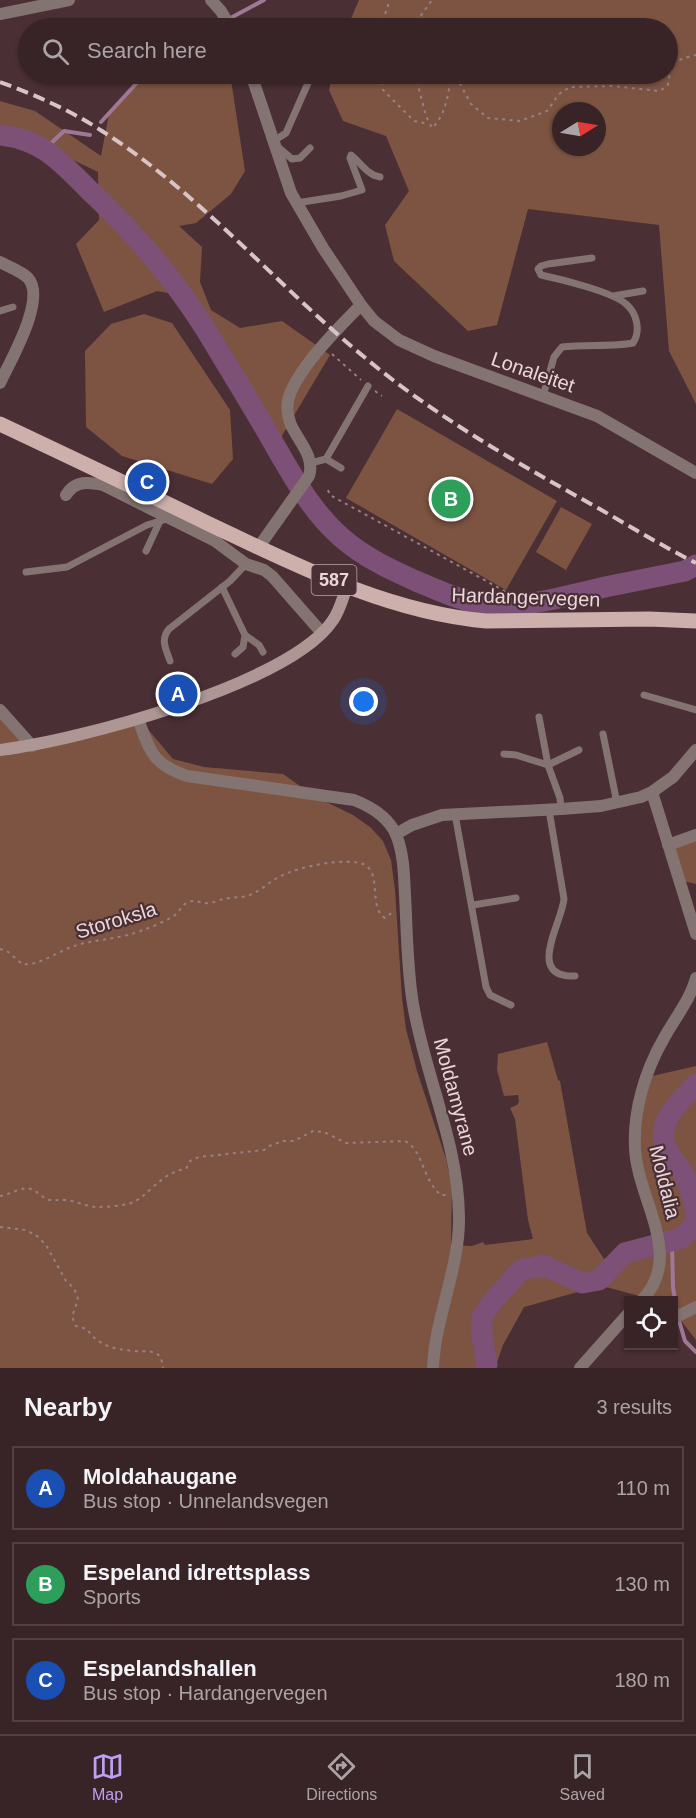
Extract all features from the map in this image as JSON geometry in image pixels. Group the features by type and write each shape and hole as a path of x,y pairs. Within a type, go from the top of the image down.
{"main road":[{"name":"Hardangervegen","path":"0,424 258,548 347,586 420,611 460,619 532,622 649,619 696,621"},
{"path":"0,750 32,746 138,719 219,690 279,663 322,633 333,620 347,586"}],"street":[{"path":"0,14 69,0"},
{"path":"211,0 225,18"},
{"name":"Lonaleitet","path":"254,84 272,141 286,169 296,203 322,248 360,305 374,321 399,340 463,368 597,416 696,473"},
{"path":"0,262 28,278 35,298 31,313 0,383"},
{"path":"258,548 310,470 290,422 287,410 289,397 301,375 324,345 360,305"},
{"path":"66,495 73,486 87,482 95,483 115,491 163,521 215,541 246,564 264,570 272,576 322,633"},
{"path":"0,710 32,746"},
{"path":"138,719 152,753 159,762 176,772 187,776 354,800 369,806 380,814 396,834 429,819 455,814 555,810 617,803 652,792 673,777 696,750"},
{"path":"652,792 668,845 691,900 696,934"},
{"name":"Moldamyrane","path":"396,834 403,860 414,1010 452,1150 458,1194 459,1235 456,1258 436,1334 433,1368"},
{"path":"668,845 696,835"},
{"name":"Moldalia","path":"647,1296 658,1277 660,1254 657,1235 636,1163 635,1126 647,1075 663,1039 689,996 696,978"},
{"path":"678,1316 696,1307"},
{"path":"580,1368 624,1318"}],"lane":[{"path":"308,84 286,133 272,141 292,159 300,158 310,148"},
{"path":"296,203 341,196 362,190 350,159 351,155 368,171 380,177"},
{"path":"543,396 555,357 562,347 633,343 638,328 633,312 626,303 611,296 541,275 538,269 541,266 592,258"},
{"path":"611,296 643,291"},
{"path":"0,311 13,307"},
{"path":"310,470 326,459 368,386"},
{"path":"326,459 341,468"},
{"path":"146,551 163,521"},
{"path":"27,572 67,567 147,525 163,521"},
{"path":"170,661 164,644 165,635 246,564"},
{"path":"222,587 244,635 243,647 235,654"},
{"path":"244,635 255,641 263,652"},
{"path":"644,695 696,710"},
{"path":"538,717 548,765 560,798 555,810 564,907 549,947 549,955 556,973 575,976"},
{"path":"603,734 617,803"},
{"path":"504,754 516,755 548,765 579,750"},
{"path":"455,814 486,987 490,995 511,1005"},
{"path":"473,905 516,898"}],"path":[{"path":"384,18 388,0"},
{"path":"419,18 432,0"},
{"path":"678,60 696,55"},
{"path":"383,84 383,90 414,121 429,124 434,128 448,98 450,84"},
{"path":"418,84 429,124"},
{"path":"460,84 471,104 488,118 520,120 547,111 559,94 570,87 612,86 660,91 668,84"},
{"path":"324,345 336,358 382,396"},
{"path":"328,490 330,495 508,593"},
{"name":"Storoksla","path":"0,949 7,951 22,964 31,964 51,958 78,945 96,940 110,940 142,931 174,917 184,904 190,901 208,904 221,899 250,895 267,887 281,876 332,862 349,861 365,865 369,869 376,906 382,917 387,917 392,911 406,909"},
{"path":"0,1196 9,1195 24,1188 31,1189 53,1201 60,1199 96,1207 126,1205 135,1202 156,1183 171,1173 186,1168 190,1161 199,1157 264,1150 283,1141 294,1141 313,1131 324,1132 346,1143 405,1141 411,1144 430,1182 440,1195 458,1194"},
{"path":"0,1227 26,1230 46,1245 66,1281 74,1288 78,1299 72,1317 76,1326 87,1329 92,1337 102,1345 133,1351 155,1351 161,1357 163,1368"}],"shaded area":[{"path":"359,0 696,0 696,404 669,351 659,225 528,209 497,325 468,331 394,261 385,225 409,191 386,136 343,121 329,90 330,84 678,84 678,18 351,18"},
{"path":"138,84 232,84 245,171 231,194 196,223 179,226 202,247 200,282 211,310 240,328 282,321 330,355 277,444 255,424 242,384 189,297 157,291 104,312 76,244 99,220 98,172 11,130 0,128 0,101 35,111 101,156 109,114"},
{"path":"144,314 172,323 230,410 233,459 212,484 122,456 86,427 85,351 111,324"},
{"path":"397,409 557,501 506,590 346,498"},
{"path":"561,507 592,524 566,570 536,552"},
{"path":"0,713 23,742 131,718 146,727 173,759 204,767 283,774 314,796 353,815 370,827 383,841 391,860 395,890 406,1029 417,1071 446,1159 452,1188 451,1245 472,1246 483,1242 485,1245 533,1239 528,1220 515,1119 510,1108 519,1102 518,1095 504,1096 497,1070 498,1054 547,1042 560,1081 587,1233 604,1259 638,1239 653,1236 633,1127 648,1077 696,1066 696,1340 678,1318 678,1296 640,1296 606,1287 585,1290 524,1307 503,1345 495,1368 0,1368"},
{"path":"696,835 696,884 683,881 673,843"}],"waterway":[{"path":"231,18 264,0"},
{"path":"101,122 136,84"},
{"path":"45,149 64,131 90,135"},
{"path":"0,135 28,142 50,154 70,171 138,240 194,311 306,497 332,529 368,557 449,595 475,603 500,605 547,600 685,571 696,565"},
{"path":"696,1084 675,1107 666,1123 664,1133 668,1153 685,1178 696,1212"},
{"path":"486,1368 482,1317 492,1302 521,1270 543,1265 582,1283 599,1280 625,1253 682,1238 694,1225 696,1219"},
{"path":"672,1242 673,1287 677,1314 685,1341 696,1352"}],"railway":[{"path":"0,82 77,116 138,156 206,212 335,332 421,401 503,454 696,563"}],"place":[{"name":"Espelandshallen","path":"147,482"},
{"name":"Espeland idrettsplass","path":"451,499"},
{"name":"Moldahaugane","path":"178,694"}]}
